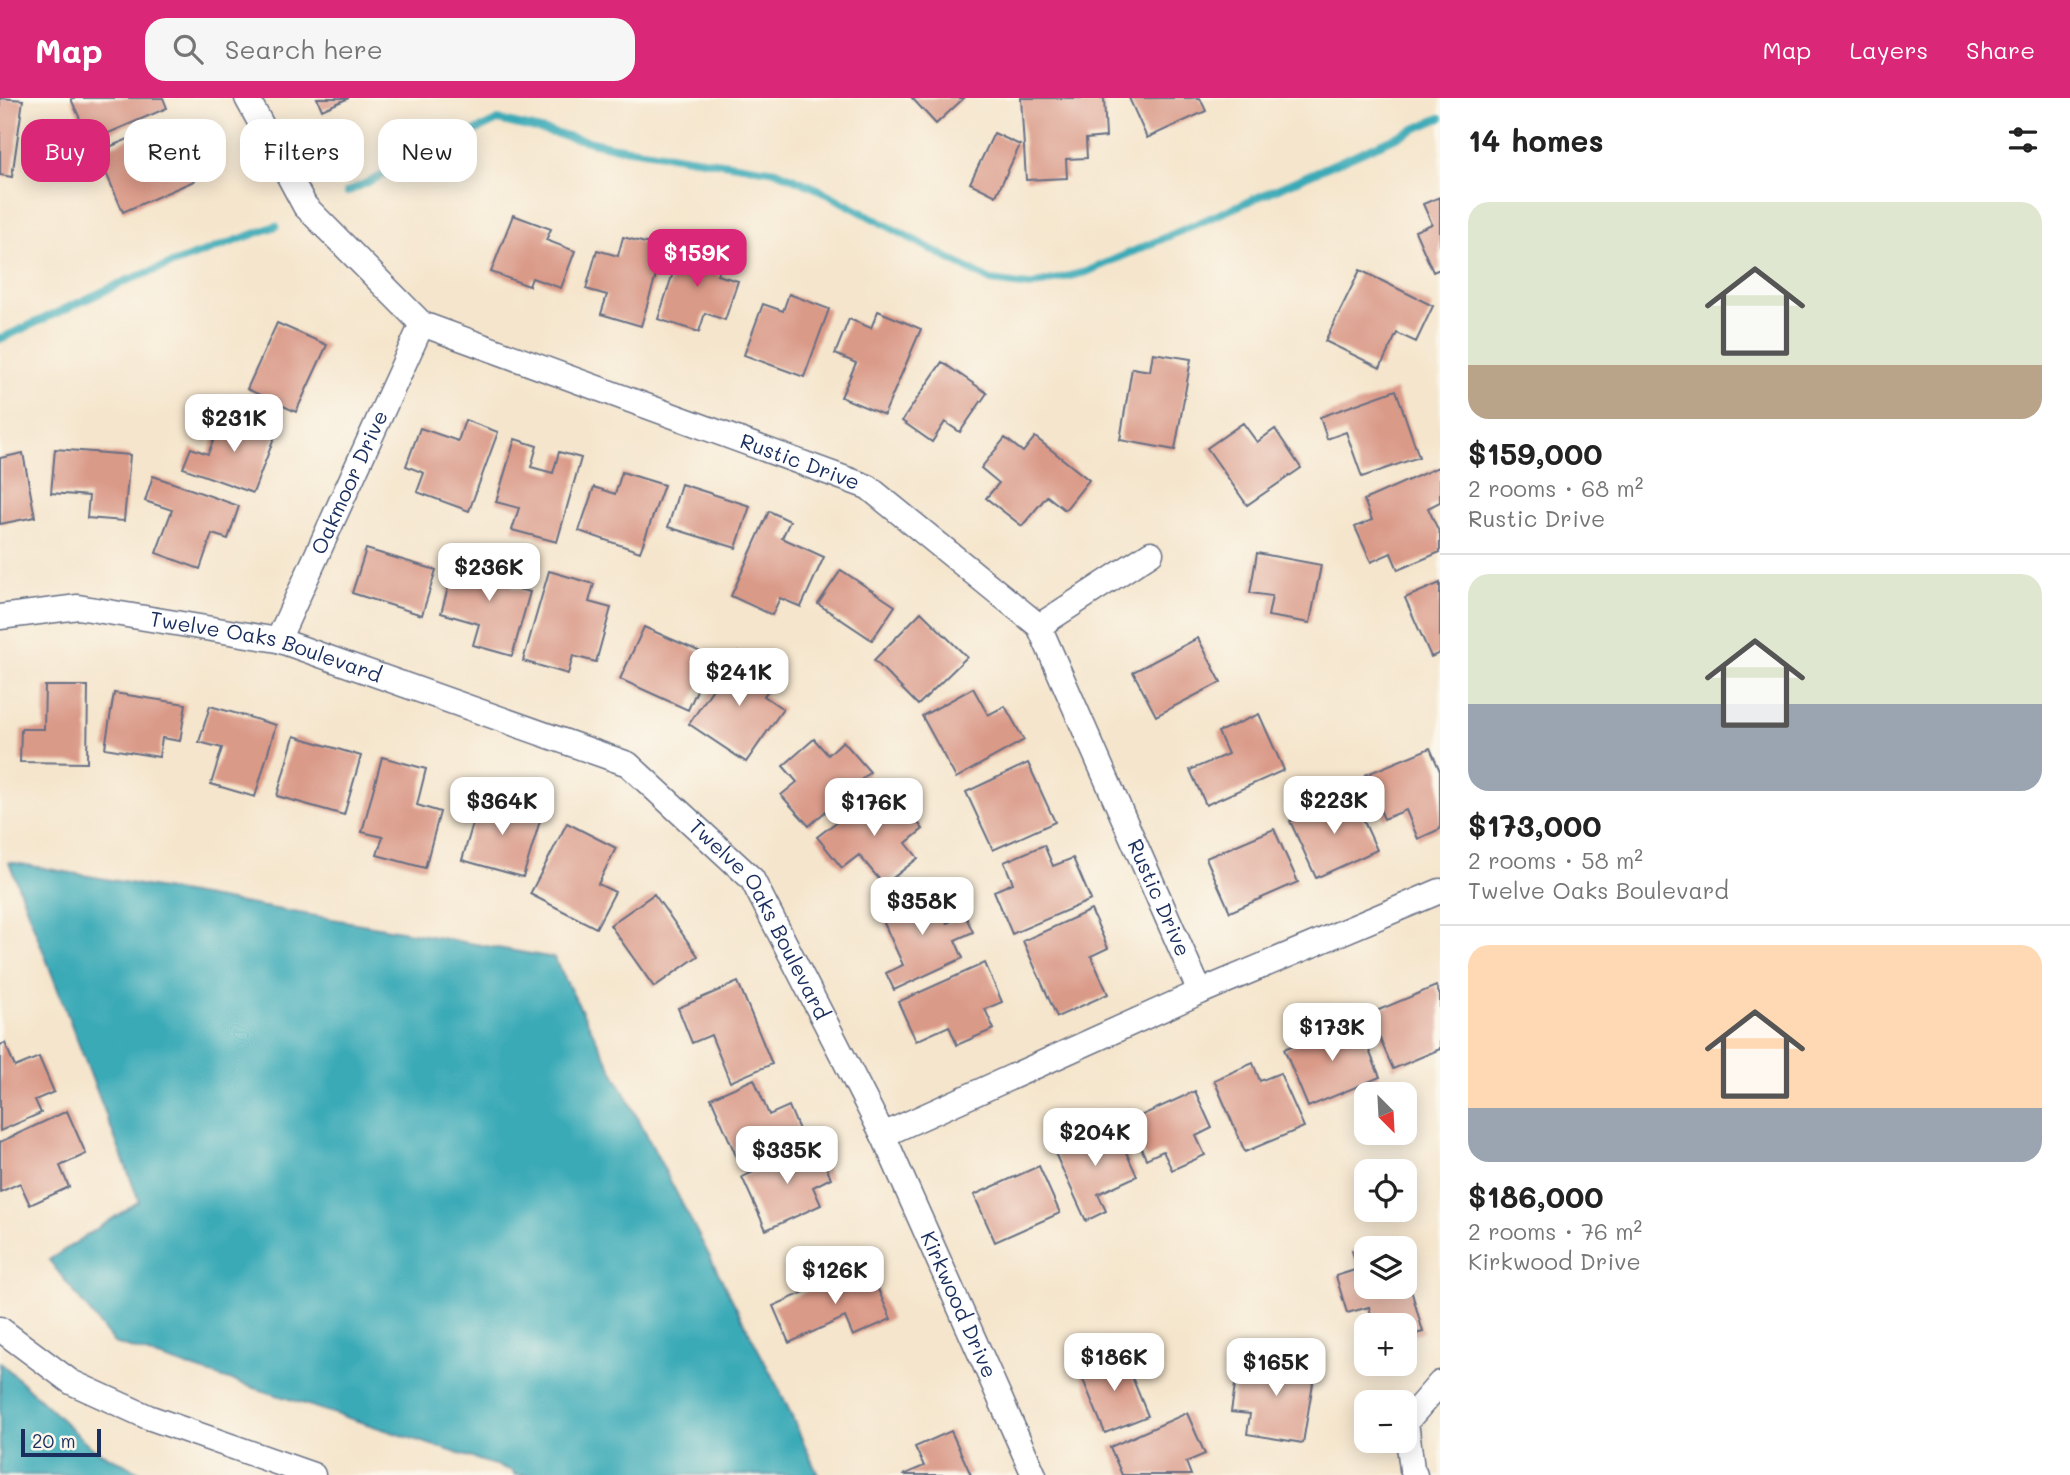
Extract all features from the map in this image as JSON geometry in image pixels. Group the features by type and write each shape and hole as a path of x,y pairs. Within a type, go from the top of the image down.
{"street":[{"name":"Rustic Drive","path":"247,98 305,205 422,324 868,487 1039,626 1200,992"},
{"name":"Oakmoor Drive","path":"278,640 422,324"},
{"path":"1039,626 1151,553"},
{"name":"Twelve Oaks Boulevard","path":"0,617 78,607 278,640 628,764 752,878 883,1135"},
{"path":"883,1135 1200,992 1440,891"},
{"name":"Kirkwood Drive","path":"883,1135 1034,1475"},
{"path":"0,1329 71,1382 148,1417 313,1475"},
{"path":"1415,1475 1406,1422 1440,1383"}],"water":[{"path":"9,862 554,958 784,1399 818,1475 515,1475 513,1471 114,1343 49,1260 139,1201"},
{"path":"0,1362 92,1448 145,1475 0,1475"}],"building":[{"path":"0,98 23,100 12,177 0,175"},
{"path":"163,98 167,108 141,119 124,119 124,126 110,132 110,119 80,119 71,99"},
{"path":"317,98 349,98 322,110"},
{"path":"912,98 964,98 936,124"},
{"path":"1021,98 1104,98 1106,137 1086,139 1087,158 1066,159 1067,178 1026,180"},
{"path":"1129,98 1200,98 1206,111 1147,138"},
{"path":"994,133 1020,145 996,196 970,183"},
{"path":"124,141 124,182 192,182 123,212 110,182 110,147"},
{"path":"1440,197 1440,269 1433,272 1415,231 1432,224 1423,204"},
{"path":"513,215 551,229 546,240 575,251 561,288 532,278 529,286 491,272"},
{"path":"623,237 664,248 641,326 601,314 607,295 586,289 597,250 618,256"},
{"path":"683,242 723,255 717,275 738,281 725,320 705,313 699,332 658,319"},
{"path":"1360,270 1433,306 1416,342 1397,333 1380,368 1325,341"},
{"path":"789,294 829,309 804,377 744,355 763,304 783,311"},
{"path":"878,311 921,329 884,415 841,397 856,363 835,354 849,319 871,328"},
{"path":"277,323 327,345 296,412 247,389"},
{"path":"1153,353 1191,359 1175,450 1120,440 1132,368 1150,371"},
{"path":"942,362 987,393 960,432 945,422 932,442 902,421"},
{"path":"1396,390 1419,457 1362,477 1346,432 1327,439 1320,417"},
{"path":"224,413 276,433 253,493 183,468 191,448 208,454"},
{"path":"465,420 498,432 469,511 417,492 424,473 406,466 420,428 458,441"},
{"path":"1243,423 1257,442 1275,429 1301,468 1247,505 1207,448"},
{"path":"1035,437 1089,480 1065,510 1047,496 1022,526 986,498 999,483 981,468 1005,438 1023,452"},
{"path":"515,439 537,446 531,467 553,473 559,452 581,458 557,542 512,530 519,508 496,502"},
{"path":"55,449 130,455 124,521 87,518 89,496 51,493"},
{"path":"23,453 35,517 0,524 0,458"},
{"path":"1438,467 1440,502 1428,508 1440,534 1440,552 1398,570 1391,553 1371,562 1355,527 1372,520 1364,500"},
{"path":"622,472 664,485 640,552 579,531 594,487 615,494"},
{"path":"153,476 239,506 228,539 212,534 200,569 156,553 172,510 145,501"},
{"path":"681,484 750,506 736,548 668,527"},
{"path":"769,511 790,521 782,538 824,557 801,607 780,598 772,615 731,596"},
{"path":"366,549 436,570 422,615 352,593"},
{"path":"1257,553 1321,565 1310,623 1268,616 1272,596 1250,593"},
{"path":"478,555 517,565 511,587 530,592 512,656 473,645 479,624 441,613 453,570 472,576"},
{"path":"841,570 895,606 872,640 818,604"},
{"path":"549,571 594,584 589,602 611,608 596,662 573,656 568,674 523,661"},
{"path":"1440,583 1440,653 1431,657 1405,598"},
{"path":"921,612 967,657 918,705 874,660"},
{"path":"644,627 712,657 688,710 620,679"},
{"path":"1198,638 1221,682 1156,716 1133,672"},
{"path":"738,652 776,678 764,696 783,709 746,762 689,724"},
{"path":"45,686 88,686 87,763 20,762 21,729 44,729"},
{"path":"973,688 988,715 1005,706 1024,740 956,778 922,716"},
{"path":"114,693 186,704 180,741 162,738 159,757 105,748"},
{"path":"210,706 276,725 255,797 211,784 222,748 199,742"},
{"path":"1259,714 1284,770 1206,805 1190,770 1228,754 1218,732"},
{"path":"294,736 361,756 344,815 277,796"},
{"path":"814,739 828,755 843,741 870,772 809,826 781,795 797,782 783,766"},
{"path":"1430,748 1440,771 1440,829 1418,839 1406,810 1384,819 1365,775"},
{"path":"382,757 426,769 417,805 440,812 425,868 377,855 383,837 362,832"},
{"path":"1028,763 1055,822 993,850 966,792"},
{"path":"1351,793 1377,850 1316,878 1290,821"},
{"path":"481,797 542,814 523,877 462,860"},
{"path":"869,797 881,812 898,798 923,829 906,843 918,858 884,885 859,855 842,868 817,837"},
{"path":"567,823 616,848 598,884 615,892 596,928 530,894"},
{"path":"1274,829 1298,882 1230,912 1206,858"},
{"path":"1044,845 1053,866 1073,858 1091,900 1012,934 994,891 1013,883 1004,862"},
{"path":"931,888 947,923 965,915 973,932 955,940 963,958 894,990 886,973 903,965 879,912"},
{"path":"654,894 698,956 654,987 610,925"},
{"path":"1091,910 1108,948 1091,956 1108,994 1057,1017 1023,941"},
{"path":"985,963 1002,1002 985,1009 994,1029 957,1045 949,1026 916,1041 898,1002"},
{"path":"738,982 772,1064 730,1082 711,1035 692,1043 678,1008"},
{"path":"1436,986 1440,996 1440,1049 1393,1069 1369,1014"},
{"path":"1356,1019 1380,1077 1368,1082 1354,1082 1354,1088 1308,1107 1284,1049"},
{"path":"5,1043 15,1067 39,1057 54,1092 35,1100 41,1113 0,1131 0,1045"},
{"path":"1253,1063 1260,1081 1280,1073 1304,1127 1245,1152 1214,1080"},
{"path":"754,1079 769,1115 789,1106 802,1137 740,1165 711,1098"},
{"path":"1195,1091 1212,1128 1196,1136 1205,1155 1172,1170 1163,1151 1146,1159 1129,1121"},
{"path":"67,1111 86,1154 60,1166 69,1187 30,1205 20,1183 0,1192 0,1142"},
{"path":"1113,1124 1137,1176 1098,1194 1106,1211 1086,1221 1054,1151"},
{"path":"815,1144 831,1178 813,1187 821,1205 766,1230 742,1177"},
{"path":"1039,1166 1060,1213 995,1242 974,1195"},
{"path":"867,1264 891,1319 853,1336 845,1317 789,1343 773,1306"},
{"path":"1354,1270 1354,1299 1414,1299 1423,1332 1417,1334 1417,1313 1371,1313 1369,1307 1347,1313 1336,1276"},
{"path":"1122,1353 1148,1416 1105,1433 1079,1370"},
{"path":"1259,1356 1316,1365 1303,1443 1247,1434 1250,1414 1231,1412 1237,1372 1256,1375"},
{"path":"1187,1413 1205,1454 1186,1462 1191,1475 1122,1475 1110,1447"},
{"path":"951,1431 971,1475 903,1475 924,1466 915,1447"}],"waterway":[{"path":"347,192 498,120 609,146 776,171 818,189 991,281 1029,286 1086,272 1440,118"},
{"path":"0,339 128,280 276,226"}]}
